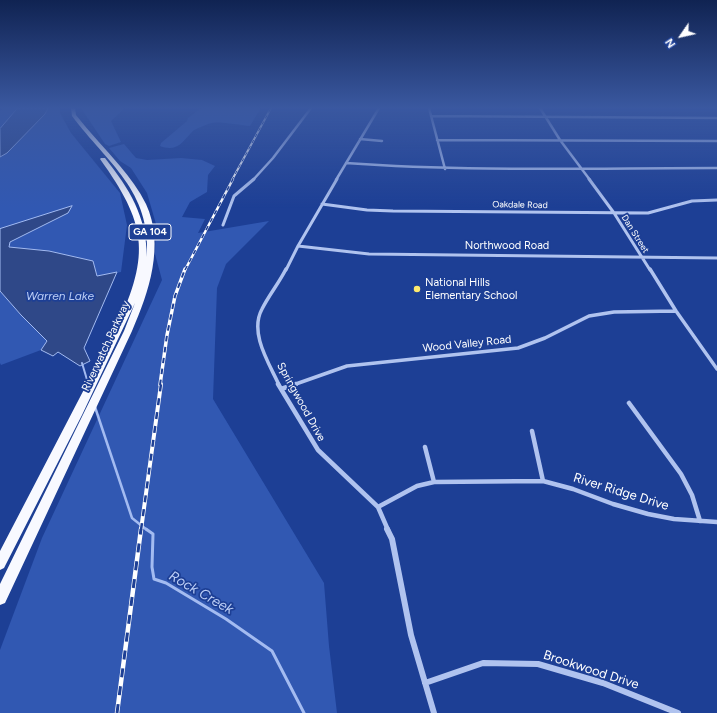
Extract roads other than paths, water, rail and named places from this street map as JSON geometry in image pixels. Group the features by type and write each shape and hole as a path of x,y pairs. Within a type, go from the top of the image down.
{"main road":[{"name":"Riverwatch Parkway","path":"0,564 74,422 118,333 139,280 143,257 142,234 134,204 125,188 87,141"},
{"name":"Riverwatch Parkway","path":"0,598 139,306 149,266 151,250 147,215 130,183 95,141"}],"street":[{"path":"223,224 234,196 250,183 273,158 285,141"},
{"name":"Springwood Drive","path":"359,141 298,246 282,278 261,310 258,326 261,346 281,389 318,450 378,507 392,539 411,634 434,713"},
{"path":"437,141 445,169"},
{"name":"Dan Street","path":"561,141 614,213 676,311 717,369"},
{"path":"346,163 399,168 445,169 581,169 626,167 717,168"},
{"name":"Oakdale Road","path":"322,204 367,210 393,211 648,213 675,204 692,201 717,200"},
{"name":"Northwood Road","path":"298,246 369,254 717,258"},
{"name":"Wood Valley Road","path":"281,389 347,366 518,348 546,338 589,316 614,312 676,311"},
{"path":"629,403 681,474 692,495 700,521"},
{"path":"532,431 543,481"},
{"path":"425,447 434,482"},
{"name":"River Ridge Drive","path":"378,507 417,486 434,482 543,481 573,488 613,504 648,514 717,522"},
{"name":"Brookwood Drive","path":"425,683 483,663 538,664 603,683 678,713"}],"water":[{"path":"0,141 18,141 7,153 0,157"},
{"name":"Warren Lake","path":"72,206 68,213 10,242 9,247 49,251 93,261 97,276 117,272 84,348 90,361 80,366 58,352 53,356 41,350 47,341 0,291 0,229"}],"waterway":[{"name":"Rock Creek","path":"82,363 88,383"},
{"name":"Rock Creek","path":"95,407 132,518 147,530"},
{"name":"Rock Creek","path":"146,529 153,534 152,567 154,579 166,583 226,619 272,651 304,713"}],"railway":[{"path":"232,180 253,141"},
{"path":"185,270 233,179"},
{"path":"160,385 167,335 175,296 185,269"},
{"path":"141,530 161,384"},
{"path":"117,713 141,529"}],"place":[{"name":"National Hills Elementary School","path":"417,289"}]}
